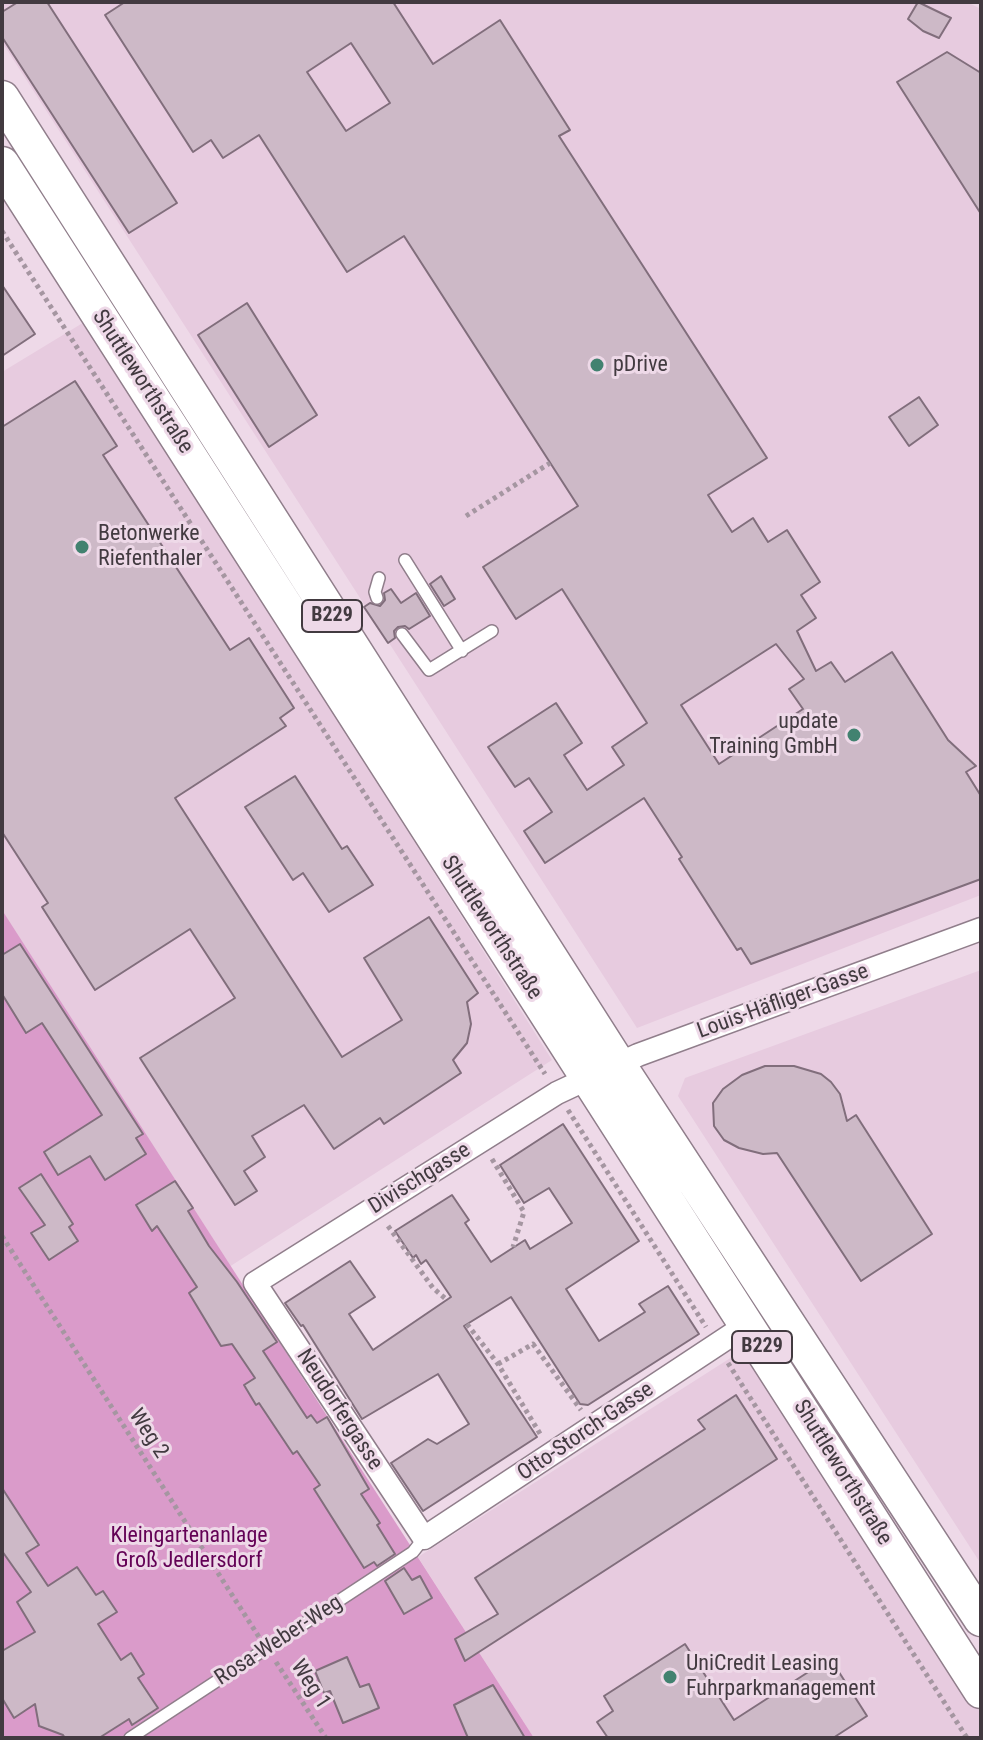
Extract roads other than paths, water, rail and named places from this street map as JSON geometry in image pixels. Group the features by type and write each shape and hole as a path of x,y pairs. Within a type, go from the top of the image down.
{"main road":[{"name":"Shuttleworthstraße","path":"2,98 603,1072 748,1324 981,1691"},
{"name":"Shuttleworthstraße","path":"2,164 603,1072 981,1619"}],"street":[{"name":"Louis-Häfliger-Gasse","path":"603,1072 638,1055 981,929"},
{"name":"Divischgasse","path":"255,1283 557,1093 603,1072"},
{"name":"Neudorfergasse","path":"255,1283 424,1538"},
{"name":"Otto-Storch-Gasse","path":"424,1538 748,1324"}],"lane":[{"path":"405,560 462,651"},
{"path":"377,598 375,592 379,578"},
{"path":"402,634 429,670 492,631"},
{"name":"Rosa-Weber-Weg","path":"130,1738 413,1552 424,1538"}],"place":[{"name":"pDrive","path":"597,365"},
{"name":"Betonwerke Riefenthaler","path":"82,547"},
{"name":"update Training GmbH","path":"854,735"},
{"name":"UniCredit Leasing Fuhrparkmanagement","path":"670,1677"}],"park label":[{"name":"Kleingartenanlage Groß Jedlersdorf","path":"189,1548"}]}
